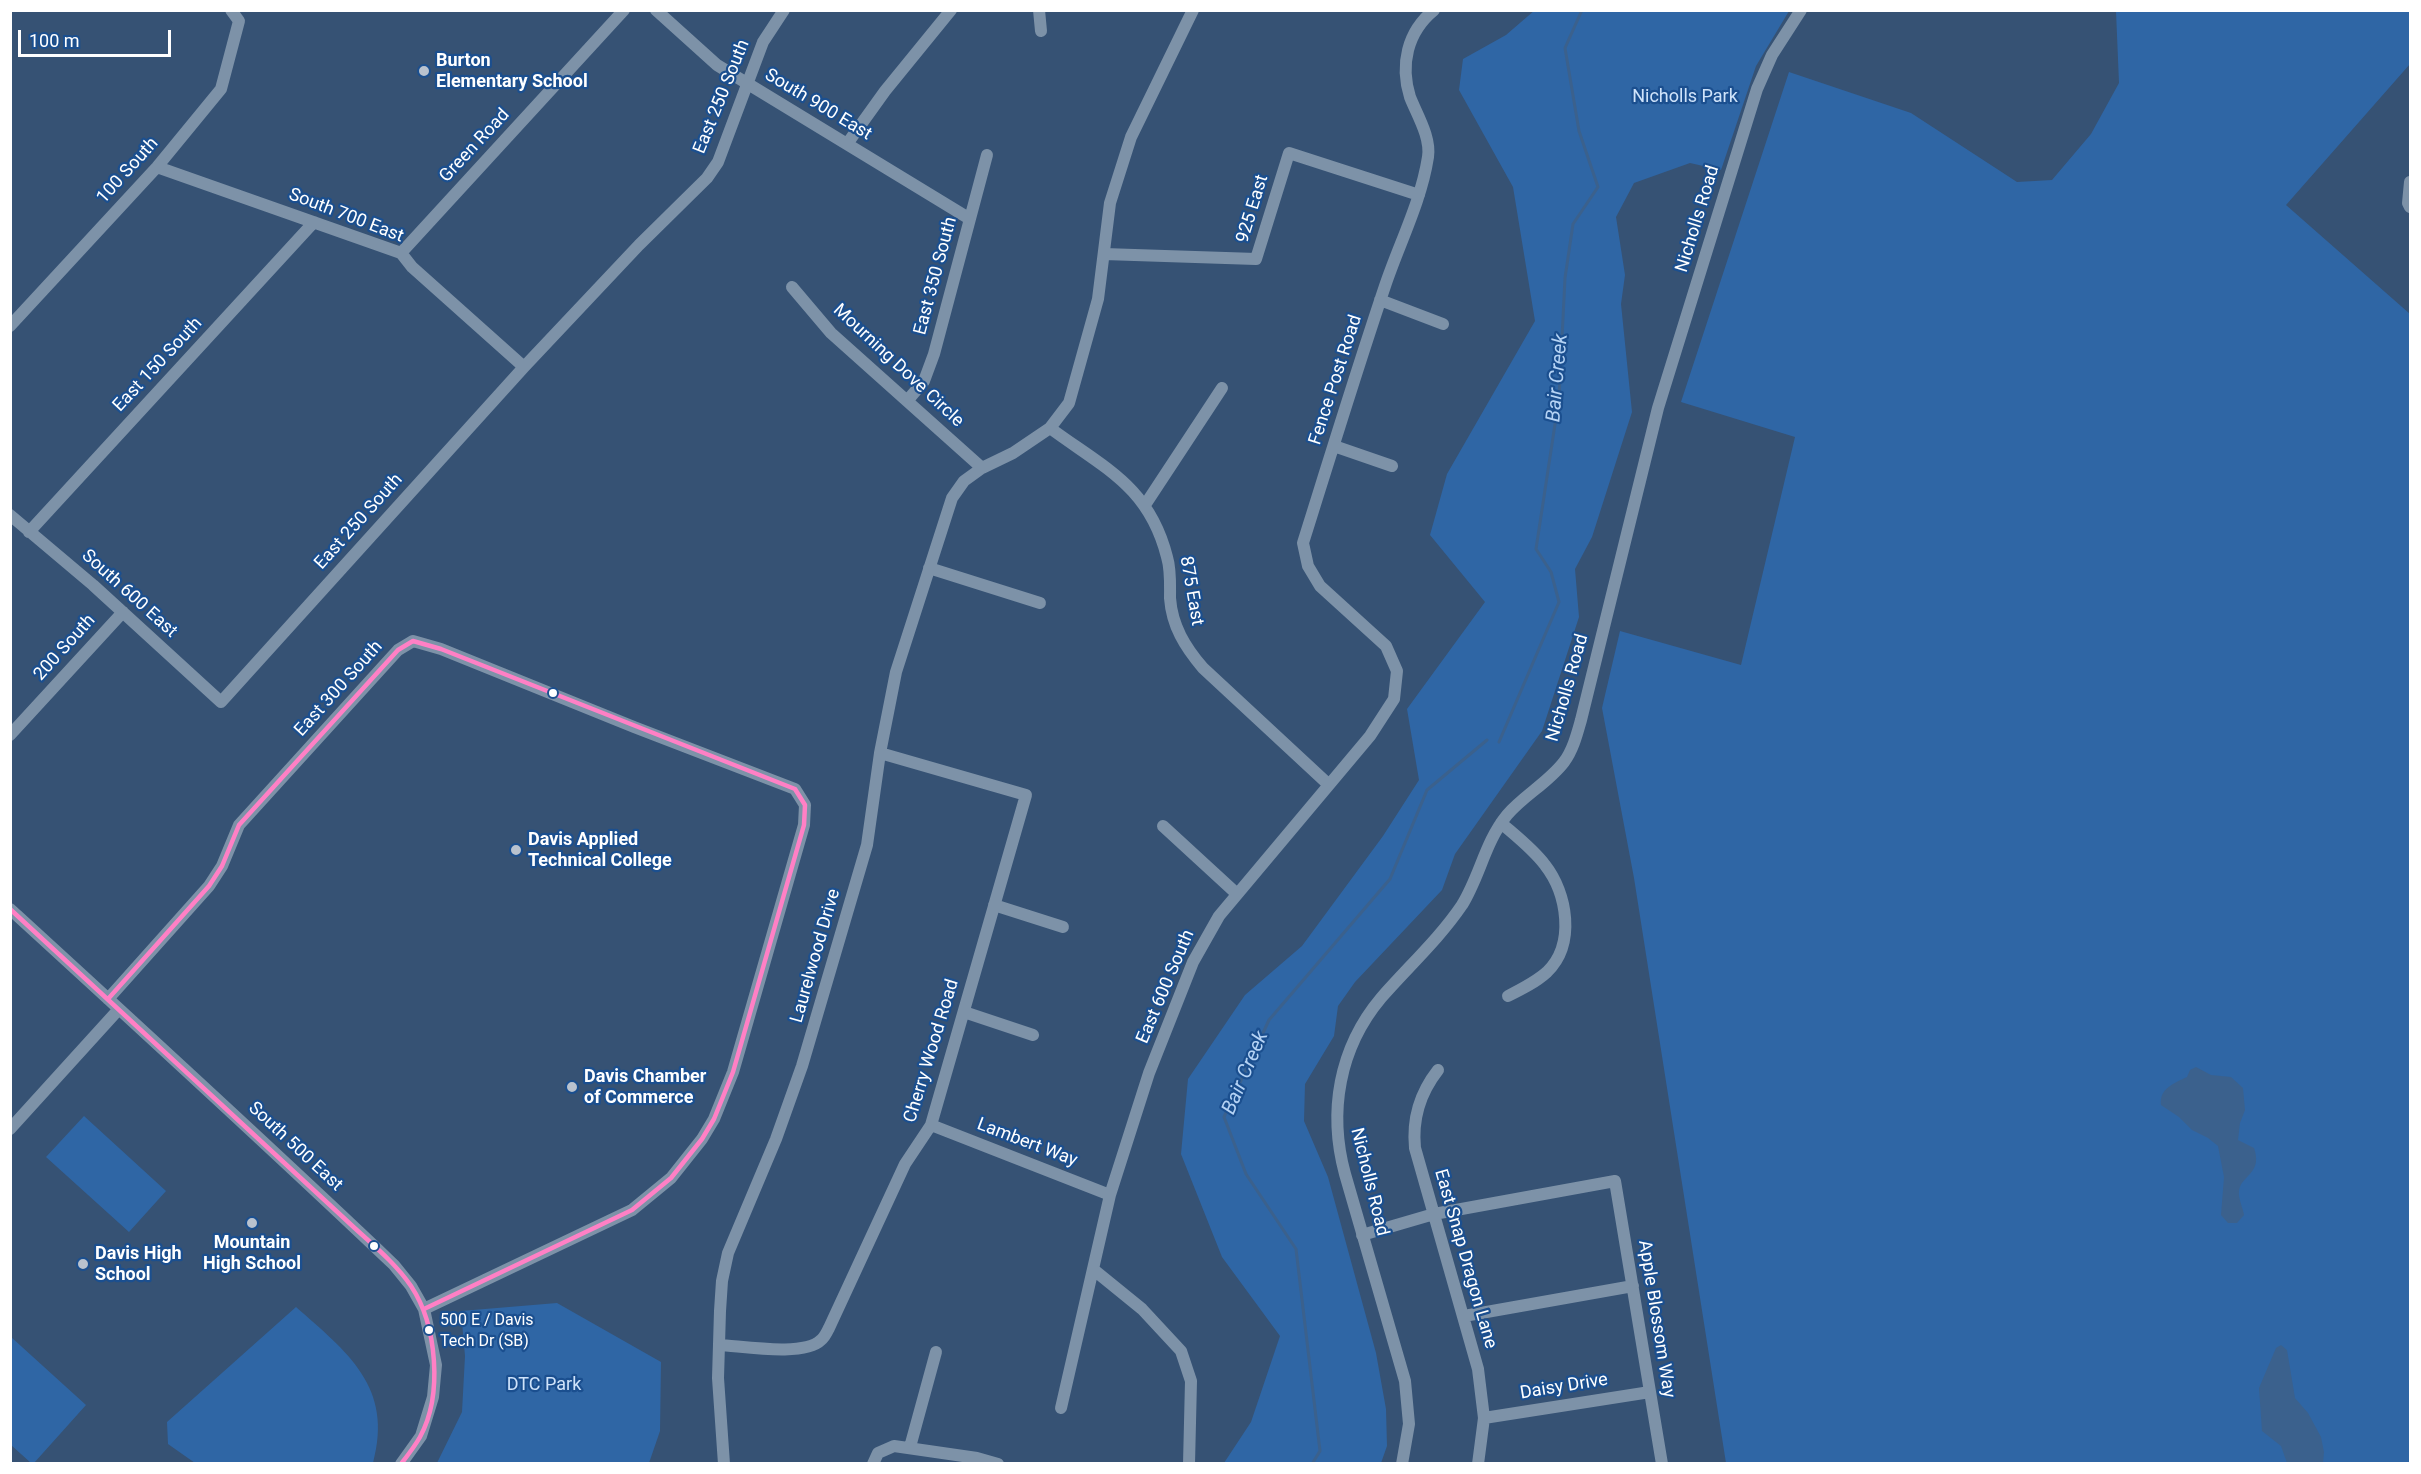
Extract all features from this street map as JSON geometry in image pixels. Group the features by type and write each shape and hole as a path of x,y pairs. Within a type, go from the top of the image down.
{"street":[{"name":"Green Road","path":"401,253 624,10"},
{"name":"South 900 East","path":"656,10 717,65 970,219"},
{"name":"East 250 South","path":"221,702 524,367 639,245 707,178 718,162 763,42 784,10"},
{"path":"846,144 885,91 951,10"},
{"path":"1039,10 1041,31"},
{"name":"Laurelwood Drive","path":"724,1464 718,1378 722,1281 728,1253 776,1139 802,1066 867,845 880,753 896,672 929,568 952,498 964,481 982,468 1013,453 1050,428 1069,403 1098,299 1110,203 1131,137 1193,10"},
{"name":"Fence Post Road","path":"1370,736 1382,721 1394,699 1397,671 1386,646 1320,586 1308,566 1303,543 1380,300 1419,195 1429,154 1422,124 1410,95 1404,60 1412,37 1427,15 1434,10"},
{"name":"Nicholls Road","path":"1402,1464 1409,1424 1406,1381 1341,1159 1336,1128 1339,1085 1348,1055 1371,1011 1463,903 1501,823 1516,806 1557,770 1574,743 1664,388 1757,89 1772,55 1801,10"},
{"name":"100 South","path":"10,326 157,167 221,89 235,16"},
{"name":"925 East","path":"1104,254 1256,259 1289,153 1419,195"},
{"name":"East 350 South","path":"907,401 924,381 934,354 987,155"},
{"name":"South 700 East","path":"157,167 401,253 412,267 524,367"},
{"path":"2410,182 2408,203 2410,207"},
{"name":"East 150 South","path":"29,532 314,222"},
{"name":"Mourning Dove Circle","path":"792,287 831,333 982,468"},
{"path":"1380,300 1443,324"},
{"path":"1145,505 1222,388"},
{"name":"875 East","path":"1050,428 1108,468 1132,488 1145,505 1158,529 1168,559 1170,602 1175,627 1188,650 1203,668 1328,784"},
{"path":"1334,446 1392,466"},
{"name":"South 600 East","path":"10,515 123,612 221,702"},
{"path":"929,568 1040,603"},
{"name":"200 South","path":"10,735 123,612"},
{"name":"East 300 South","path":"108,999 209,886 222,866 239,825 398,650 413,641 441,649 795,789 805,805 804,825 733,1072 718,1111 702,1139 671,1178 632,1210 424,1309"},
{"name":"East 600 South","path":"1061,1408 1110,1195 1149,1073 1192,962 1219,916 1236,894 1370,736"},
{"name":"Cherry Wood Road","path":"719,1345 788,1349 812,1346 822,1340 829,1328 905,1164 931,1125 1026,795 880,753"},
{"path":"1501,823 1546,866 1559,892 1565,926 1561,950 1548,971 1529,986 1508,996"},
{"path":"1163,826 1236,894"},
{"path":"994,905 1064,927"},
{"name":"South 500 East","path":"10,909 181,1068 246,1124 394,1265 411,1286 424,1309 436,1365 433,1397 421,1436 401,1464"},
{"path":"10,1129 119,1009"},
{"path":"964,1012 1033,1035"},
{"name":"East Snap Dragon Lane","path":"1438,1070 1421,1098 1414,1123 1414,1135 1421,1173 1479,1369 1484,1418 1478,1464"},
{"name":"Lambert Way","path":"931,1125 1110,1195"},
{"name":"Apple Blossom Way","path":"1434,1214 1615,1181 1662,1464"},
{"path":"1362,1235 1434,1214"},
{"path":"1094,1270 1142,1309 1181,1350 1191,1381 1189,1464"},
{"path":"1464,1316 1633,1286"},
{"path":"910,1447 936,1352"},
{"name":"Daisy Drive","path":"1484,1418 1650,1392"},
{"path":"873,1464 878,1453 894,1446 998,1464"}],"green space":[{"name":"Nicholls Park","path":"1535,10 1789,11 1756,66 1721,170 1690,163 1634,183 1616,217 1625,275 1621,304 1632,412 1592,537 1575,569 1579,617 1542,731 1455,854 1442,890 1355,982 1338,1006 1334,1036 1305,1084 1304,1121 1328,1177 1376,1353 1386,1409 1387,1446 1381,1463 1224,1463 1251,1422 1280,1336 1222,1257 1181,1154 1188,1079 1245,995 1302,946 1383,836 1419,780 1407,709 1485,602 1430,535 1447,474 1535,321 1513,187 1459,90 1463,59 1506,35"},
{"path":"2116,11 2410,11 2410,64 2286,205 2410,314 2410,1463 1726,1463 1634,878 1602,708 1620,631 1741,665 1795,437 1681,402 1789,72 1911,113 2017,182 2052,180 2091,134 2119,83"},
{"path":"84,1116 166,1191 129,1232 46,1157"},
{"name":"DTC Park","path":"557,1303 661,1362 660,1431 649,1463 437,1463 462,1412 465,1356 461,1311"},
{"path":"296,1307 348,1356 362,1373 377,1413 378,1436 373,1463 195,1463 168,1444 167,1422"},
{"path":"11,1337 86,1405 34,1463 31,1463 11,1445"}],"shaded area":[{"path":"2196,1067 2211,1075 2231,1077 2243,1088 2245,1110 2240,1123 2238,1140 2254,1148 2256,1163 2239,1191 2244,1215 2237,1223 2228,1223 2221,1215 2224,1177 2218,1146 2192,1130 2179,1117 2161,1105 2165,1090 2187,1077 2190,1070"},
{"path":"2281,1345 2287,1350 2295,1398 2308,1413 2321,1437 2324,1452 2323,1463 2287,1463 2281,1446 2262,1431 2259,1388 2276,1348"}],"waterway":[{"name":"Bair Creek","path":"1499,742 1559,602 1551,572 1536,549 1559,398 1565,278 1573,224 1598,187 1579,131 1565,48 1582,10"},
{"name":"Bair Creek","path":"1312,1464 1320,1451 1296,1249 1246,1174 1224,1117 1269,1020 1390,879 1427,790 1487,740"}],"transit line":[{"path":"108,999 209,886 222,866 239,825 398,650 413,641 441,649 795,789"},
{"path":"424,1309 632,1210 671,1178 702,1139 714,1119 733,1072 804,825 805,805 795,789"},
{"path":"10,909 380,1252 411,1286 427,1320 434,1360 434,1381 427,1420 418,1440 401,1464"}],"place":[{"name":"Burton Elementary School","path":"424,71"},
{"name":"Davis Applied Technical College","path":"516,850"},
{"name":"Davis Chamber of Commerce","path":"572,1087"},
{"name":"Mountain High School","path":"252,1223"},
{"name":"Davis High School","path":"83,1264"},
{"name":"500 E / Davis Tech Dr (SB)","path":"429,1330"}]}
